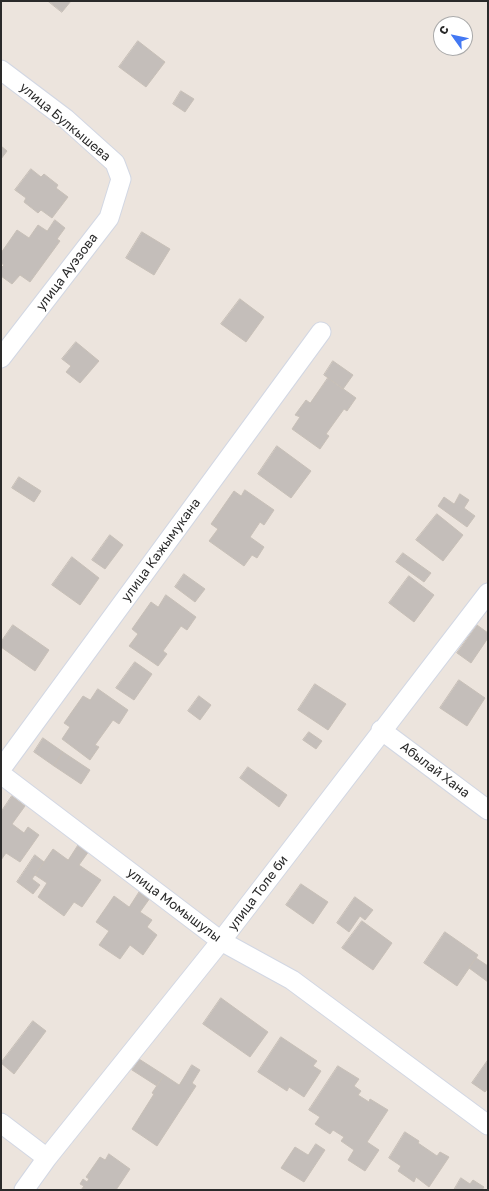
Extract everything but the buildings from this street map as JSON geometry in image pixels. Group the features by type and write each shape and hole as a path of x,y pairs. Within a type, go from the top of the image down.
{"street":[{"name":"улица Булкышева","path":"1,70 66,119 115,163 121,179"},
{"name":"улица Ауэзова","path":"1,358 109,218 121,179"},
{"name":"улица Кажымукана","path":"1,769 321,332"},
{"name":"улица Толе би","path":"33,1186 47,1158 221,941 488,592"},
{"name":"Абылай Хана","path":"381,730 488,810"},
{"name":"улица Момышулы","path":"1,774 221,941 292,980 488,1125"},
{"path":"1,1122 47,1158"}]}
